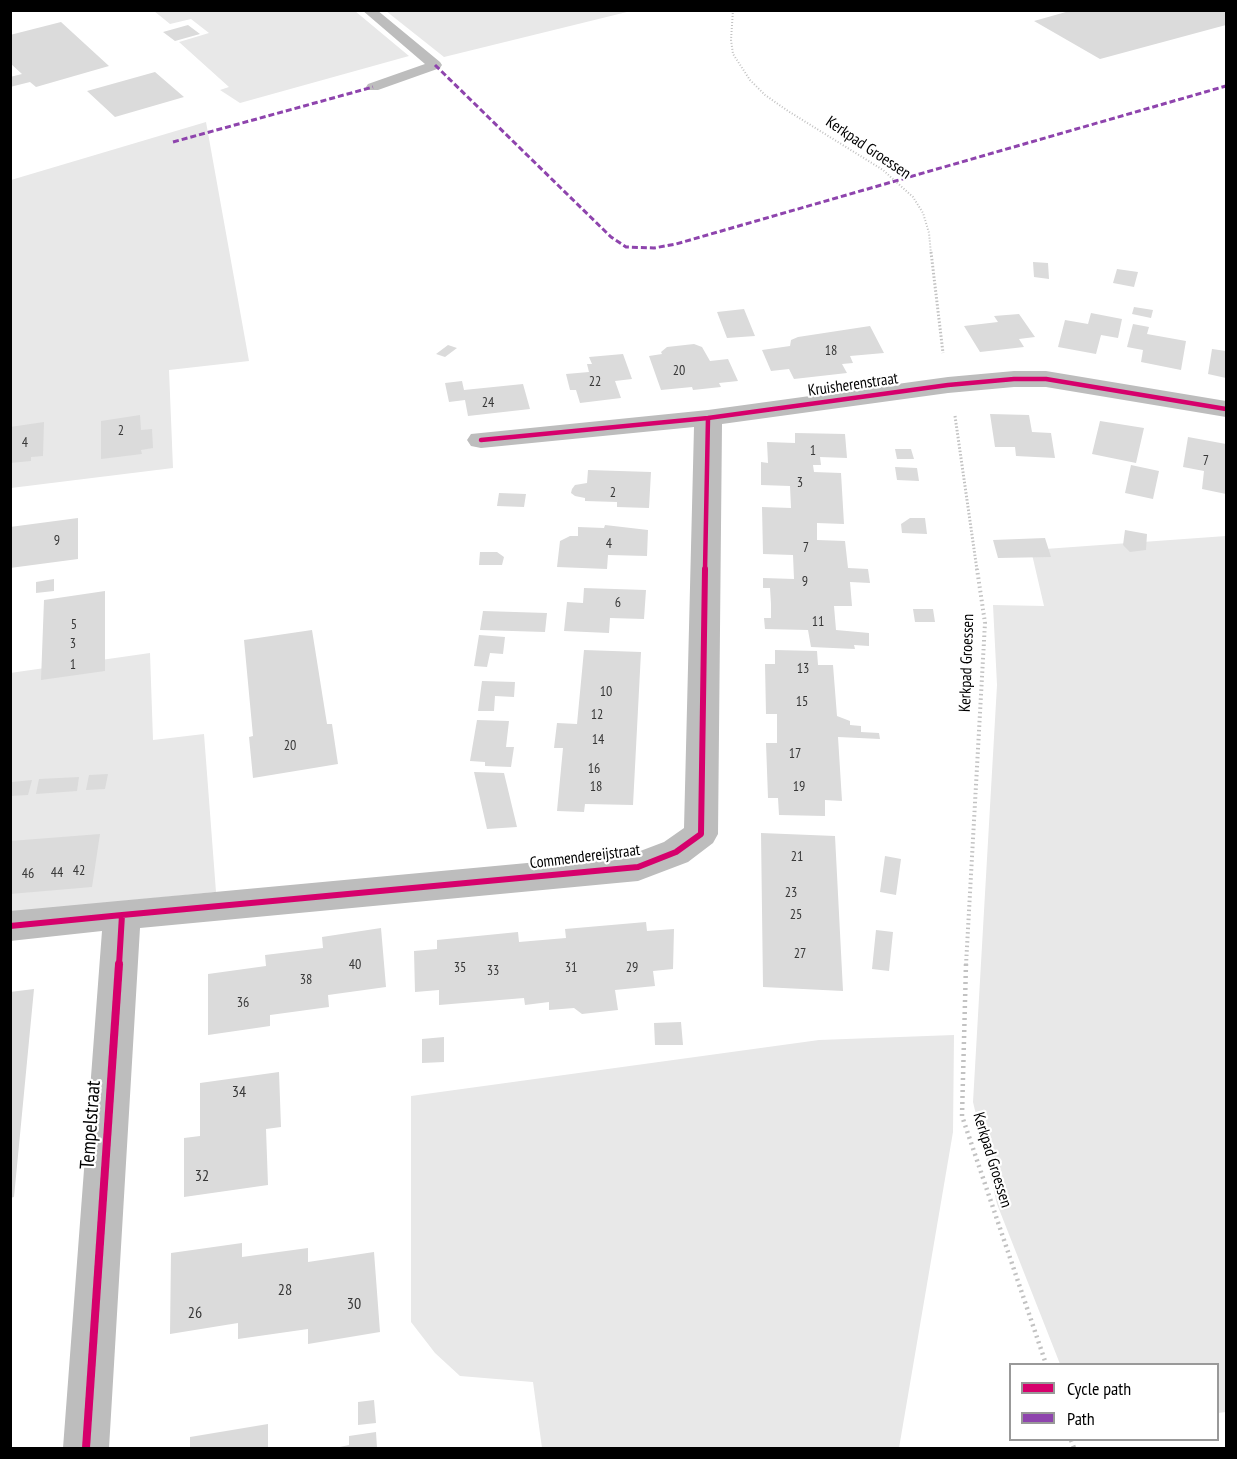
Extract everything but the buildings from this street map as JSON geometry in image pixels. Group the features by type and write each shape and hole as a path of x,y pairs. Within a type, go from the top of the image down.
{"street":[{"name":"Kruisherenstraat","path":"482,440 708,418 948,385 1014,379 1046,379 1227,409"},
{"name":"Commendereijstraat","path":"122,915 638,867 676,852 701,834 708,418"},
{"path":"10,926 122,915"},
{"name":"Tempelstraat","path":"86,1449 122,915"}],"lane":[{"path":"368,10 435,66 373,87"}],"shaded area":[{"path":"154,11 355,11 409,56 240,103 220,90 229,87 179,42 209,33 191,19 170,24"},
{"path":"386,11 631,11 444,57"},
{"path":"206,122 249,361 169,370 173,468 11,488 11,180"},
{"path":"1226,536 1226,1412 1219,1413 1219,1363 1060,1363 997,1204 973,1102 997,685 993,605 1044,606 1031,550"},
{"path":"150,653 153,740 204,734 216,892 11,912 10,673"},
{"path":"954,1035 953,1132 899,1448 542,1448 533,1382 460,1376 435,1353 411,1322 411,1096 819,1040"}],"marked path":[{"path":"435,65 611,237 626,247 654,248 676,244 1226,86"},
{"path":"173,142 373,87"}],"cycle path":[{"path":"481,440 708,418 948,385 1014,379 1046,379 1226,409"},
{"path":"122,915 638,867 676,852 701,834 708,418"},
{"path":"10,926 122,915 86,1448"}]}
